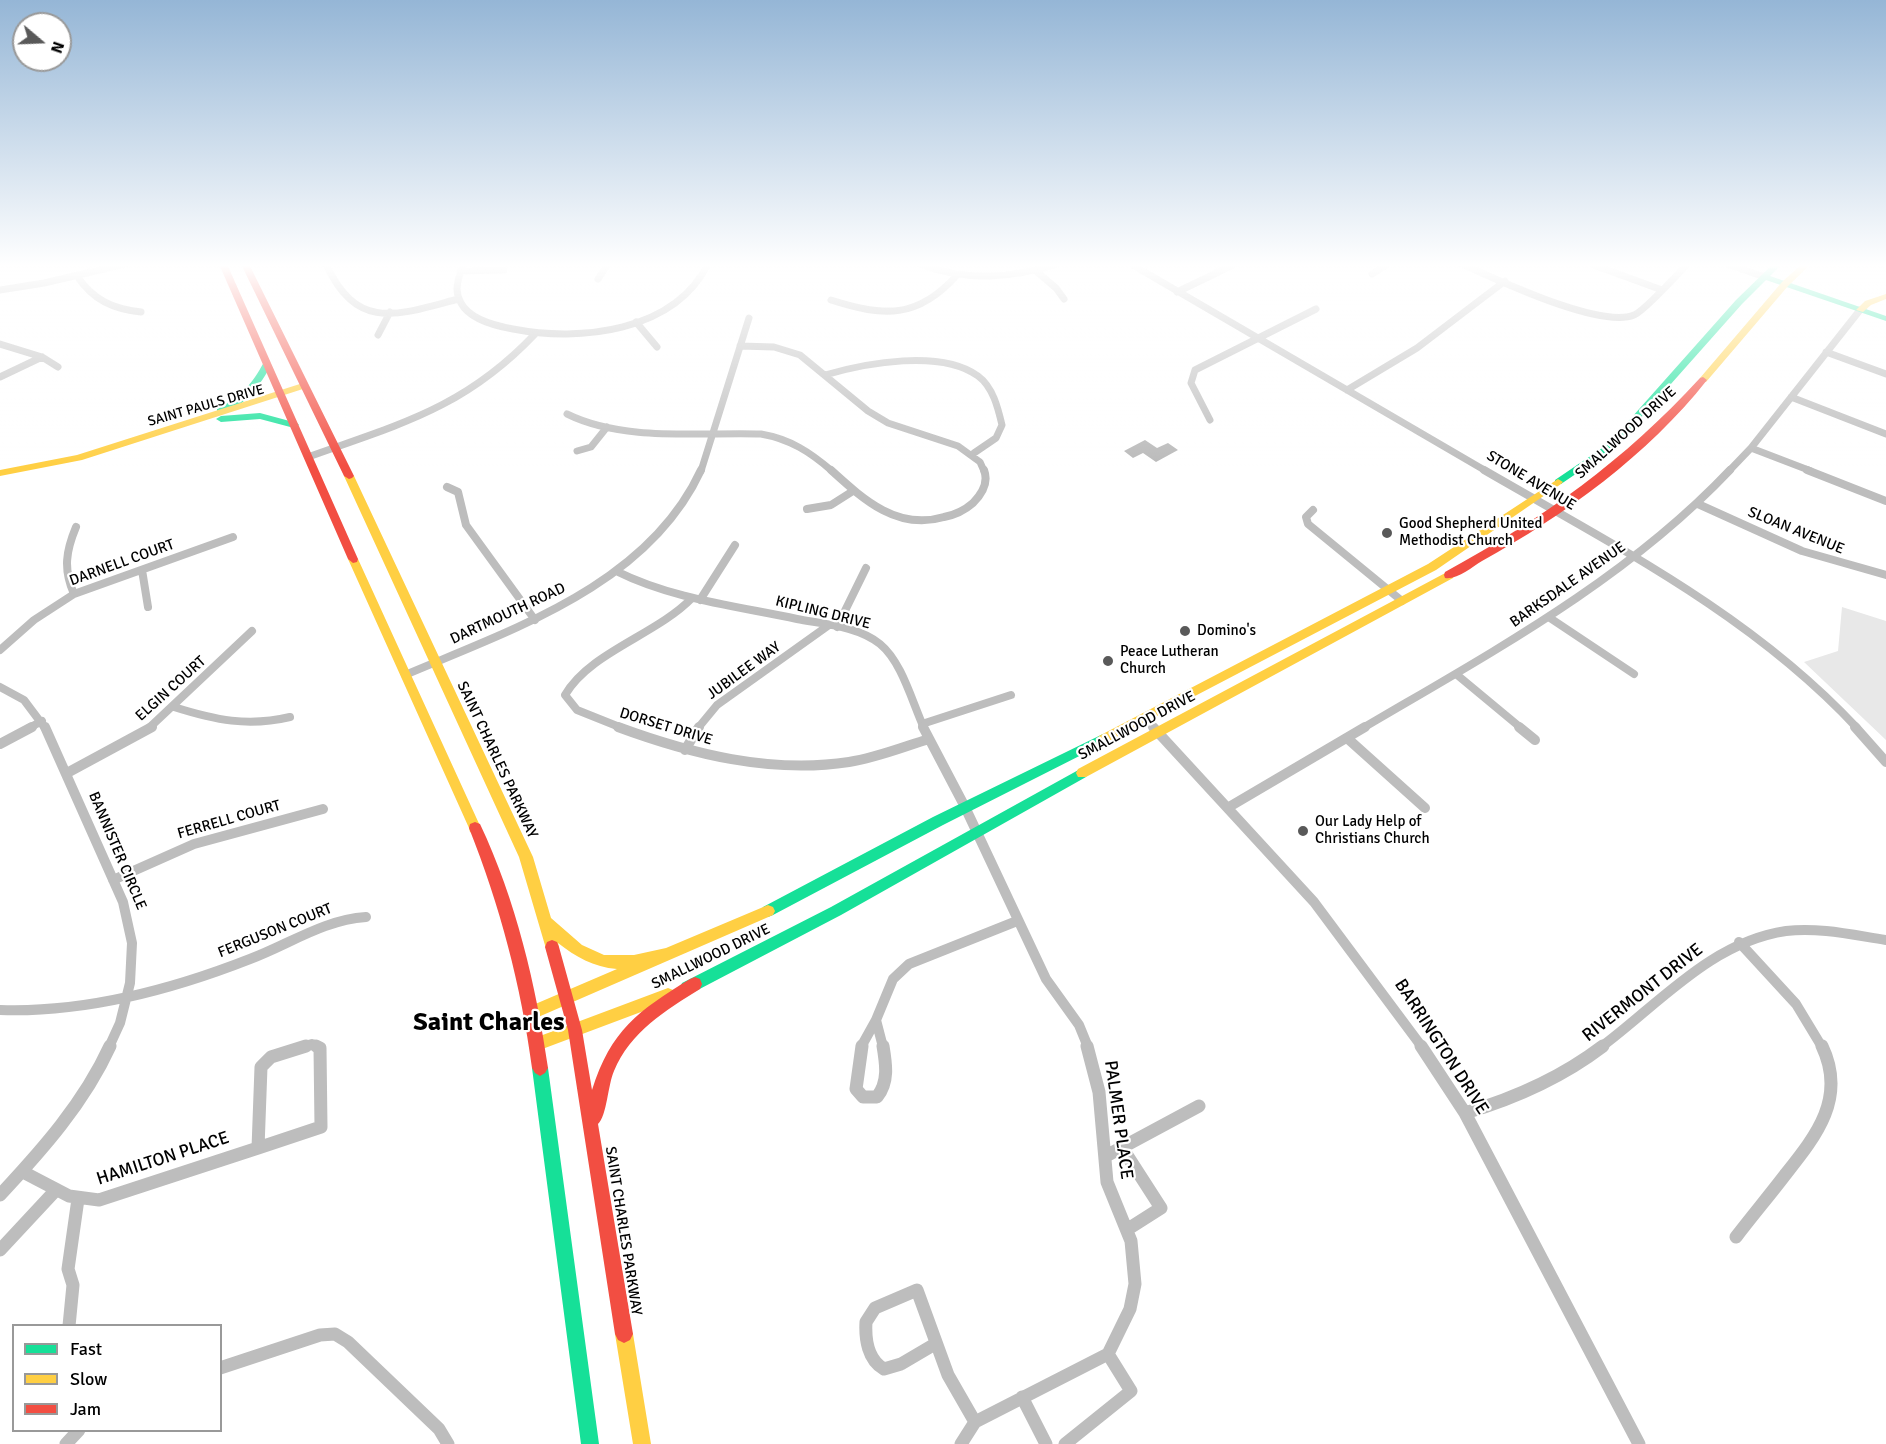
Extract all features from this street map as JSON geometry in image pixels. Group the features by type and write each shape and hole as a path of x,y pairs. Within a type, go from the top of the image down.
{"main road":[{"path":"253,331 494,872 511,924 537,1044 552,1172 590,1444"},
{"name":"SAINT CHARLES PARKWAY","path":"277,331 335,447 526,857 575,1030 642,1444"},
{"name":"SMALLWOOD DRIVE","path":"531,1013 746,923 966,807 1145,718 1390,590 1453,554 1611,446 1713,331"},
{"name":"SMALLWOOD DRIVE","path":"537,1044 695,984 836,911 976,832 1511,542 1617,466 1677,410 1744,331"},
{"path":"221,415 255,388 263,377 267,364"},
{"name":"SAINT PAULS DRIVE","path":"0,473 79,458 305,389"},
{"path":"221,415 260,416 294,425"},
{"path":"544,918 568,946 579,954 602,962 633,963 674,953"},
{"path":"593,1140 596,1097 602,1078 622,1040 643,1017 695,984"}],"street":[{"path":"378,335 380,331"},
{"path":"524,331 535,334 597,331"},
{"path":"644,331 657,347"},
{"name":"DARTMOUTH ROAD","path":"405,675 535,620 616,572 661,530 684,500 703,466 744,331"},
{"name":"STONE AVENUE","path":"1247,331 1696,594 1779,652 1840,709 1886,762"},
{"path":"1210,420 1191,383 1195,370 1269,331"},
{"path":"1347,390 1417,348 1439,331"},
{"name":"BARKSDALE AVENUE","path":"1229,807 1550,618 1632,556 1698,504 1751,448 1843,331"},
{"path":"308,457 422,416 468,394 503,369 535,334"},
{"path":"0,344 42,357 58,367"},
{"path":"567,414 577,421 607,427 713,434 761,434 792,442 872,507 894,517 916,521 945,517 968,507 982,491 986,473 974,453 880,418 837,388 825,375 796,353 773,348 740,346"},
{"path":"1826,352 1886,374"},
{"path":"0,377 42,357"},
{"path":"825,375 854,367 927,363 955,366 973,372 991,391 1002,425 996,438 974,453"},
{"path":"1791,397 1886,434"},
{"path":"578,452 591,447 607,427"},
{"path":"1751,448 1886,501"},
{"path":"447,486 458,492 466,525 474,538 535,620"},
{"path":"807,510 831,505 853,491"},
{"name":"SLOAN AVENUE","path":"1698,504 1802,551 1886,575"},
{"path":"1313,510 1306,517 1308,524 1402,601"},
{"path":"74,594 69,584 65,557 76,527"},
{"name":"DARNELL COURT","path":"0,650 34,620 74,594 233,537"},
{"path":"696,599 735,545"},
{"path":"833,626 866,568"},
{"path":"142,570 148,607"},
{"name":"KIPLING DRIVE","path":"616,572 640,583 696,599 833,626 873,639 893,659 929,739 966,807"},
{"name":"DORSET DRIVE","path":"696,599 674,618 576,678 565,695 570,705 584,713 685,750 753,762 837,764 929,739"},
{"path":"1550,618 1634,674"},
{"name":"JUBILEE WAY","path":"685,750 702,721 717,705 833,626"},
{"name":"ELGIN COURT","path":"68,773 138,736 174,707 252,631"},
{"path":"1456,674 1535,740"},
{"name":"BANNISTER CIRCLE","path":"0,687 24,700 42,721 68,773 130,920 133,954 127,995 119,1026 98,1071 65,1121 0,1195"},
{"path":"922,724 1011,695"},
{"path":"174,707 235,725 258,725 290,717"},
{"name":"BARRINGTON DRIVE","path":"1145,718 1229,807 1348,944 1394,1006 1465,1113 1639,1444"},
{"path":"0,744 42,721"},
{"path":"1347,738 1425,808"},
{"name":"PALMER PLACE","path":"966,807 1017,921 1046,978 1079,1025 1094,1064 1099,1092 1107,1182 1128,1229 1134,1267 1134,1296 1125,1323 1108,1354"},
{"name":"FERRELL COURT","path":"113,880 194,844 323,810"},
{"name":"FERGUSON COURT","path":"0,1010 32,1011 64,1008 127,995 239,963 336,921 366,917"},
{"path":"876,1020 885,1045 883,1089 877,1096 863,1097 856,1089 860,1052 876,1020 884,997 901,970 926,956 1017,921"},
{"name":"RIVERMONT DRIVE","path":"1465,1113 1532,1092 1587,1059 1708,960 1739,942 1755,936 1800,929 1842,931 1886,940"},
{"path":"1736,1236 1818,1133 1827,1111 1830,1088 1826,1062 1814,1027 1785,989 1739,942"},
{"name":"HAMILTON PLACE","path":"22,1172 55,1191 78,1199 99,1200 123,1194 321,1127 320,1048 317,1045 271,1057 261,1067 258,1148"},
{"path":"1106,1156 1123,1149 1199,1106"},
{"path":"1123,1149 1161,1208 1128,1229"},
{"path":"0,1250 55,1191"},
{"path":"69,1324 73,1285 68,1269 78,1199"},
{"path":"935,1344 901,1364 888,1369 880,1367 871,1358 864,1332 864,1321 874,1308 916,1290 935,1344 960,1400 975,1422"},
{"path":"222,1367 320,1335 336,1334 348,1342 439,1429 448,1444"},
{"path":"961,1444 975,1422 1108,1354 1131,1391 1065,1444"},
{"path":"1022,1397 1046,1444"},
{"path":"66,1444 78,1432"}],"shaded area":[{"path":"1145,440 1157,448 1168,443 1178,450 1156,462 1143,453 1133,458 1124,451"},
{"path":"1842,607 1886,621 1886,740 1804,662 1838,651"}],"traffic: fast":[{"path":"1558,482 1611,446 1713,331"},
{"path":"220,411 248,392 259,380 267,364"},
{"path":"221,419 260,416 294,425"},
{"path":"768,911 938,821 1103,739"},
{"path":"687,988 836,911 1082,773"},
{"path":"540,1068 590,1444"}],"traffic: slow":[{"path":"1703,380 1745,331"},
{"path":"0,473 79,458 303,386"},
{"path":"349,476 526,857 552,947"},
{"path":"1103,739 1432,567 1558,482"},
{"path":"353,559 475,828"},
{"path":"1082,773 1449,575"},
{"path":"531,1013 768,911"},
{"path":"547,923 577,950 604,961 634,961 673,953"},
{"path":"537,1044 668,995"},
{"path":"624,1334 642,1444"}],"traffic: jam":[{"path":"253,331 353,559"},
{"path":"278,331 349,476"},
{"path":"1449,575 1519,535 1585,490 1647,438 1703,380"},
{"path":"475,828 498,886 516,946 524,976 540,1068"},
{"path":"552,947 575,1030 624,1334"},
{"path":"595,1117 606,1070 626,1037 655,1010 695,984"}],"place":[{"name":"Good Shepherd United Methodist Church","path":"1387,533"},
{"name":"Domino's","path":"1185,631"},
{"name":"Peace Lutheran Church","path":"1108,661"},
{"name":"Our Lady Help of Christians Church","path":"1303,831"}],"district":[{"name":"Saint Charles","path":"489,1023"}]}
